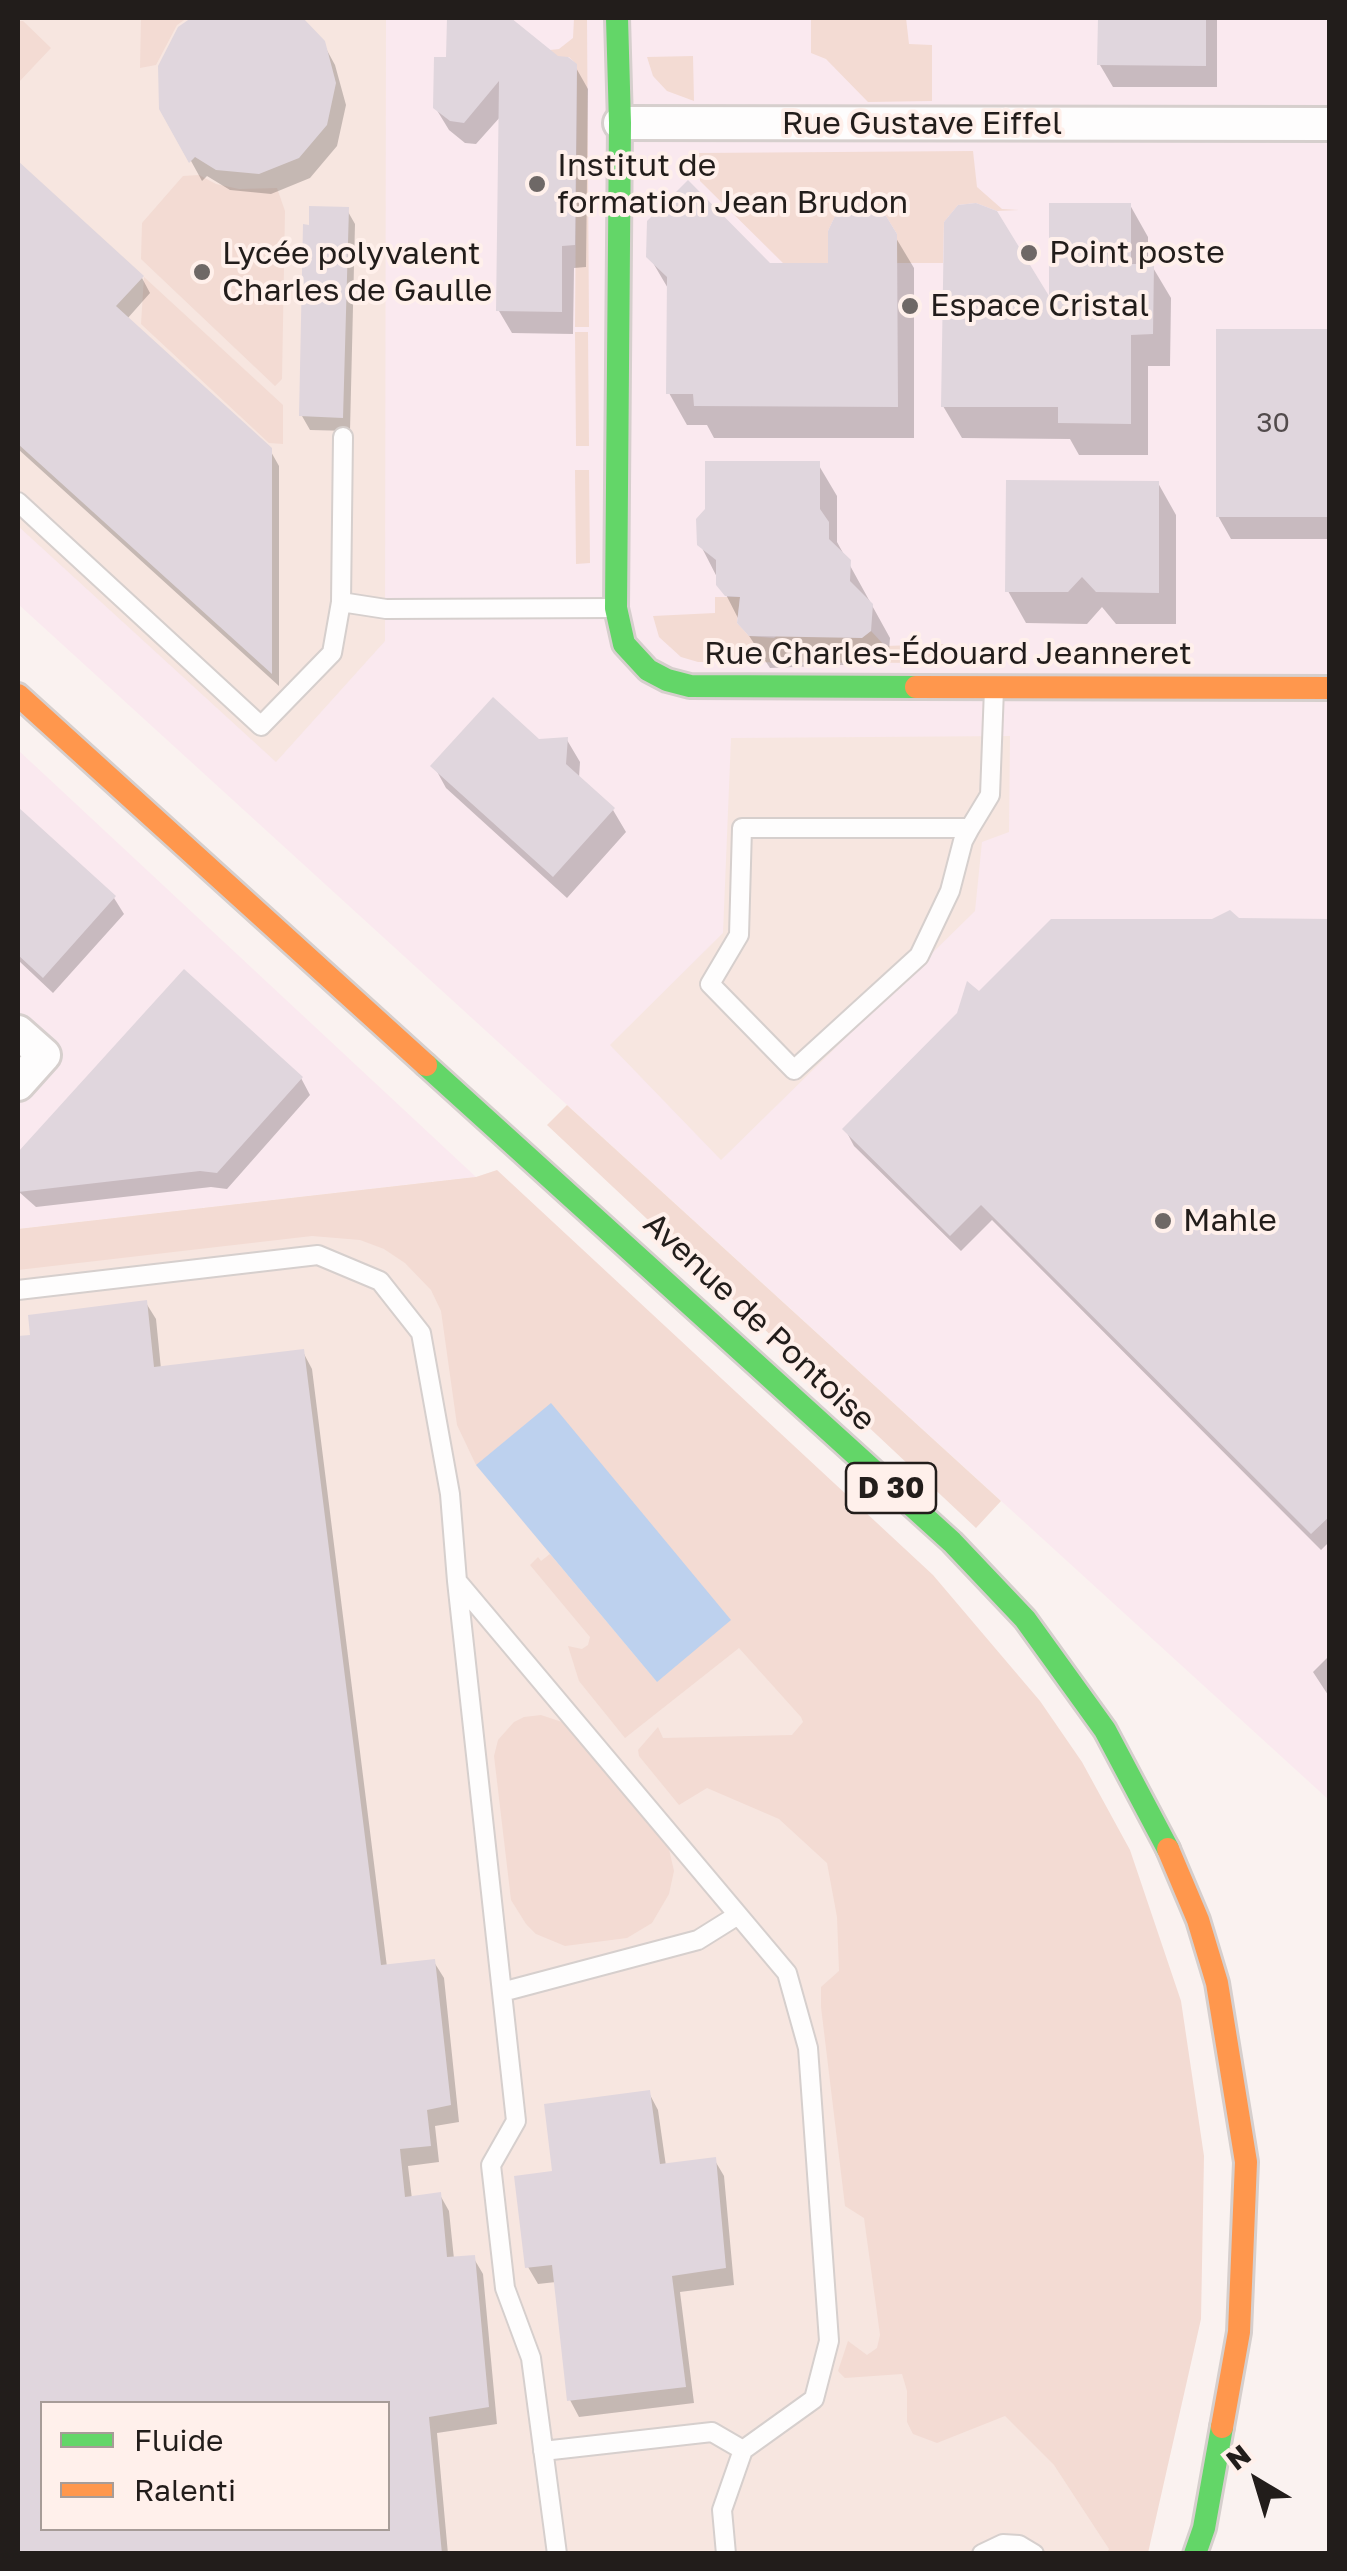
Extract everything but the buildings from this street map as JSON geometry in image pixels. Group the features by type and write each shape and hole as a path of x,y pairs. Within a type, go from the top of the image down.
{"main road":[{"path":"617,18 620,123"},
{"name":"Rue Charles-Édouard Jeanneret","path":"620,123 616,608 624,644 648,670 690,686 1330,688"},
{"name":"Avenue de Pontoise","path":"18,695 952,1542 1025,1620 1105,1730 1158,1824 1198,1920 1217,1983 1246,2162 1239,2332 1220,2446 1195,2554"}],"street":[{"name":"Rue Gustave Eiffel","path":"620,123 1330,124"},
{"path":"18,1032 44,1055 18,1084"}],"lane":[{"path":"18,502 260,726 332,652 341,602 343,437"},
{"path":"341,602 386,609 616,608"},
{"path":"970,828 742,828 739,935 710,984 794,1070 919,956 950,892 963,841 990,795 994,687"},
{"path":"18,1290 318,1256 380,1281 420,1332 450,1494 516,2121 491,2164 505,2288 531,2358 557,2554"},
{"path":"457,1581 787,1973 808,2048 830,2341 814,2399 743,2450 722,2510 726,2554"},
{"path":"502,1992 698,1940 738,1915"},
{"path":"543,2451 712,2432 743,2450"},
{"path":"982,2554 1003,2544 1018,2545 1034,2554"}],"shaded area":[{"path":"18,18 1329,18 1329,1800 18,604"},
{"name":"Lycée polyvalent Charles de Gaulle","path":"18,18 386,18 385,641 276,762 18,526"},
{"path":"141,18 187,18 177,25 156,65 140,68"},
{"path":"574,18 587,18 589,327 575,327 577,65 569,57 558,57 550,50 559,49 573,38"},
{"path":"811,18 906,18 909,44 932,45 932,101 868,102 826,59 811,53"},
{"path":"18,21 23,21 51,48 18,83"},
{"path":"693,56 694,101 667,91 653,76 647,57"},
{"path":"973,151 977,187 1002,209 1019,210 997,211 976,203 958,205 944,222 943,263 897,263 897,234 886,216 872,206 852,204 835,216 828,231 828,263 783,263 700,181 699,153"},
{"path":"199,175 239,189 277,188 285,211 282,379 275,386 141,259 142,223 183,176"},
{"path":"144,277 283,405 283,444 269,443 141,324"},
{"path":"575,332 588,332 589,446 576,446"},
{"path":"575,470 589,470 590,563 576,564"},
{"path":"715,597 740,597 737,623 749,636 774,638 784,629 861,638 871,631 885,646 944,644 944,663 698,662 681,657 659,637 653,616 715,613"},
{"path":"1010,736 1009,832 982,842 975,911 721,1160 610,1045 723,933 731,738"},
{"path":"18,750 46,776 476,1177 18,1229"},
{"path":"567,1105 1001,1501 976,1528 547,1125"},
{"path":"497,1170 933,1575 1040,1701 1082,1762 1130,1850 1181,2001 1204,2156 1201,2319 1148,2553 1107,2553 1109,2549 1054,2465 1005,2416 937,2443 913,2434 907,2422 907,2391 902,2374 845,2378 838,2371 848,2341 867,2355 877,2348 880,2335 864,2218 845,2206 821,2007 821,1987 839,1971 837,1917 827,1863 779,1819 707,1788 679,1805 638,1750 658,1727 663,1738 792,1735 803,1722 739,1648 625,1738 579,1681 568,1646 582,1649 590,1637 530,1565 538,1557 541,1561 550,1554 657,1682 551,1404 476,1465 457,1425 441,1311 431,1290 405,1263 360,1240 312,1236 18,1270 18,1229 476,1177"},
{"path":"476,1177 674,1358 1136,2553 18,2553 18,1229"},
{"path":"541,1715 568,1724 668,1845 674,1871 669,1894 652,1923 627,1938 565,1946 536,1934 511,1900 494,1756 498,1740 514,1722"}],"water":[{"path":"551,1403 731,1620 657,1682 476,1465"}],"traffic: fast":[{"path":"617,18 620,123 616,608 624,644 648,670 690,686 916,687"},
{"path":"426,1065 952,1542 1025,1619 1105,1730 1168,1849"},
{"path":"1195,2554 1204,2528 1222,2427"}],"traffic: slow":[{"path":"916,687 1330,688"},
{"path":"18,695 426,1065"},
{"path":"1168,1849 1198,1920 1217,1983 1246,2162 1239,2332 1222,2427"}],"place":[{"name":"Institut de formation Jean Brudon","path":"537,184"},
{"name":"Point poste","path":"1029,253"},
{"name":"Lycée polyvalent Charles de Gaulle","path":"202,272"},
{"name":"Espace Cristal","path":"910,306"},
{"name":"Mahle","path":"1163,1221"}]}
